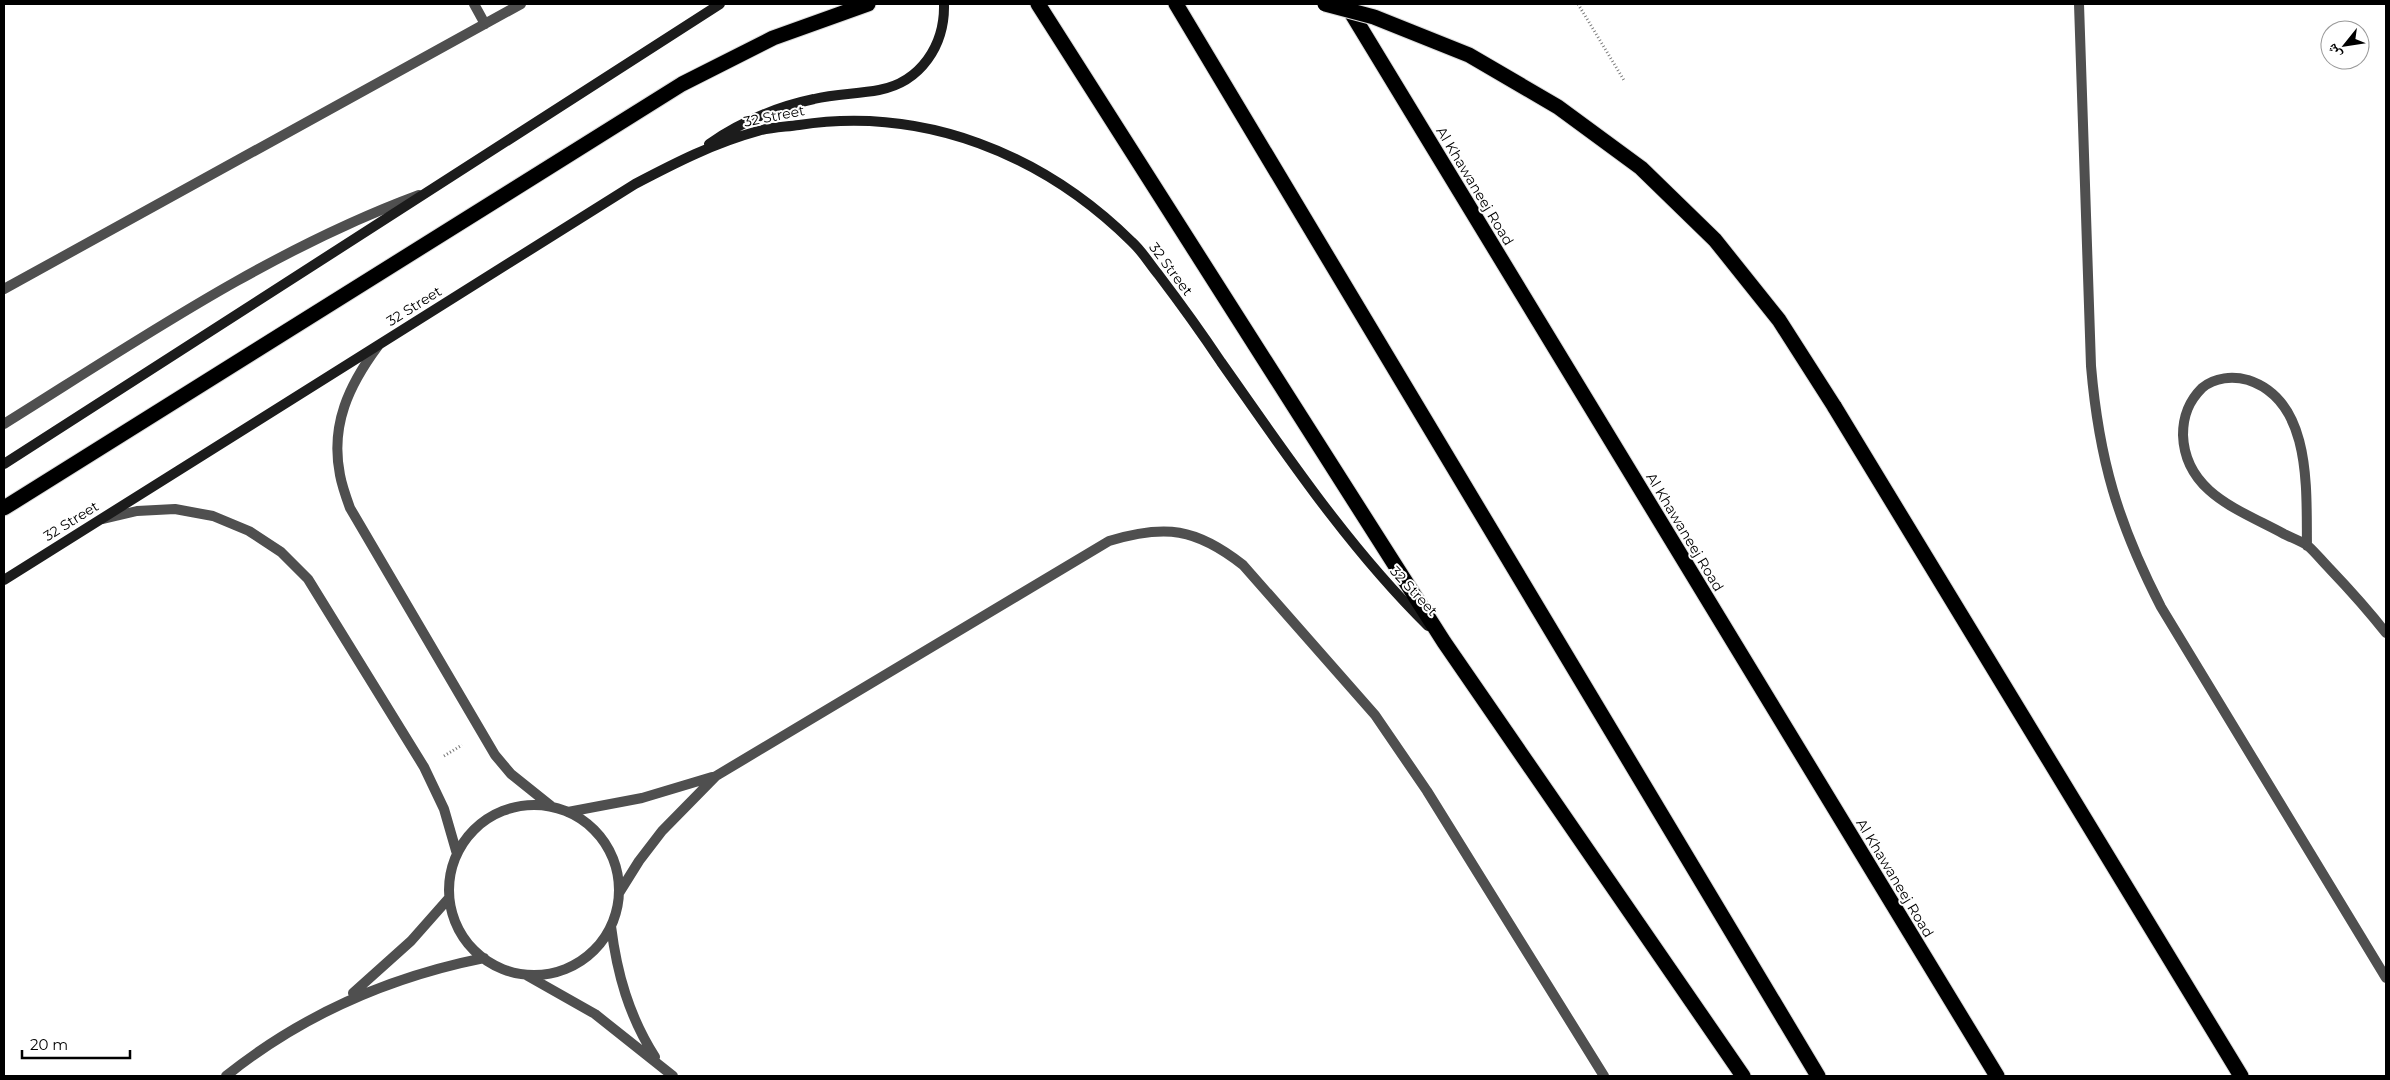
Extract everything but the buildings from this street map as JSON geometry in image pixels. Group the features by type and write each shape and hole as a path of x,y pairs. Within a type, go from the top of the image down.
{"highway":[{"path":"4,508 682,84 773,38 868,4"},
{"path":"1038,4 1444,642 1744,1076"},
{"path":"1176,4 1818,1076"},
{"path":"1325,4 1374,18 1469,55 1558,107 1641,168 1715,240 1779,320 1834,406 2241,1076"},
{"name":"Al Khawaneej Road","path":"1346,4 1997,1076"}],"street":[{"path":"474,4 485,24"},
{"path":"4,289 521,4"},
{"path":"4,464 720,4"},
{"path":"695,153 752,118 783,107 815,98 880,90 904,82 924,66 938,44 944,20 944,4"},
{"path":"2079,4 2092,374 2100,441 2119,514 2138,562 2161,607 2386,978"},
{"name":"32 Street","path":"4,580 635,184 695,153 769,129 826,120 895,122 962,136 1025,162 1083,198 1134,243 1176,297 1320,501 1379,574 1444,642"},
{"path":"4,424 165,323 301,247 345,225 436,188"},
{"path":"379,344 358,372 344,404 337,439 340,474 350,508 482,734 511,774 551,806"},
{"path":"2307,546 2305,474 2300,439 2285,408 2262,385 2236,377 2210,381 2190,399 2183,424 2184,452 2194,475 2217,498 2307,546 2360,600 2386,633"},
{"path":"100,520 137,511 176,509 222,520 249,531 281,552 308,579 424,767 444,809 457,854"},
{"path":"568,812 642,798 716,776 1109,541 1136,532 1165,530 1194,536 1220,547 1242,565 1346,680 1386,730 1427,791 1604,1076"},
{"path":"659,1064 640,1033 625,998 615,963 611,926 619,893 639,861 662,831 716,776"},
{"path":"611,926 599,944 565,969 544,974 523,974 503,969 484,958 467,942 459,928 449,898 450,875 457,854 469,834 485,819 499,812 528,805 551,806 568,812 590,826 606,845 615,868 619,893"},
{"path":"343,1002 411,941 449,898"},
{"path":"226,1076 285,1036 343,1002 399,979 484,958"},
{"path":"523,974 595,1014 674,1076"}],"path":[{"path":"1578,4 1625,82"},
{"path":"424,767 482,734"}]}
